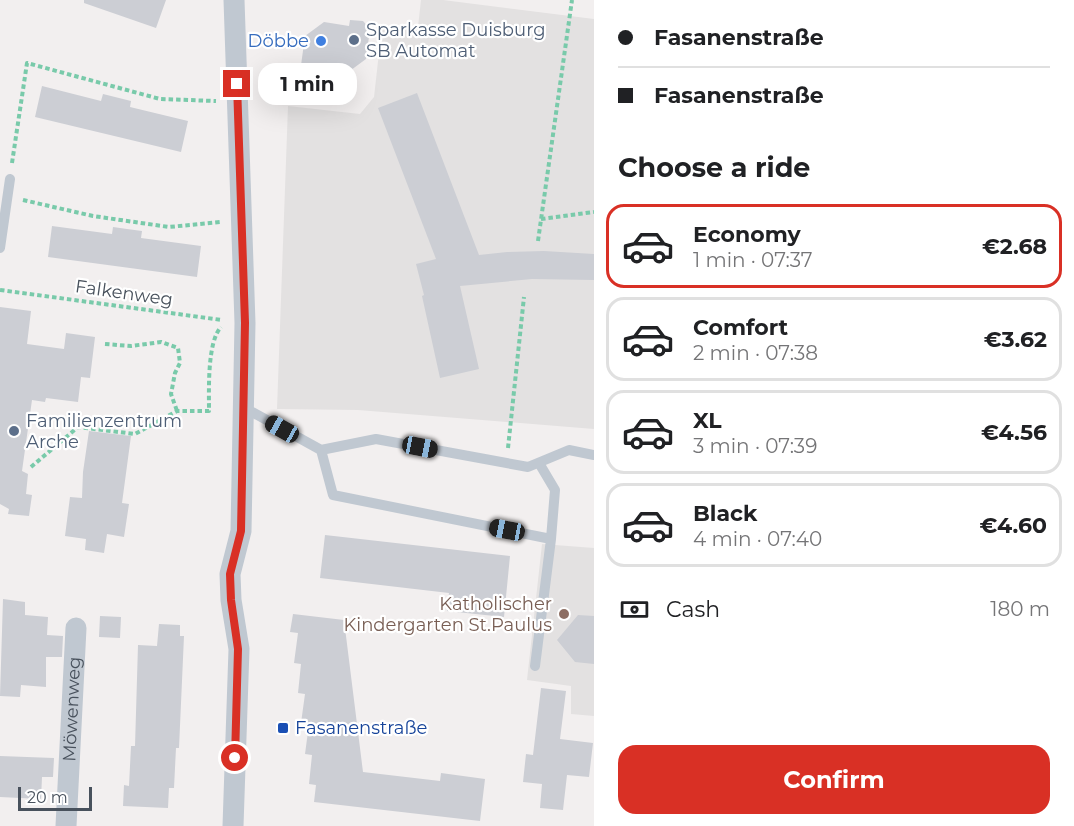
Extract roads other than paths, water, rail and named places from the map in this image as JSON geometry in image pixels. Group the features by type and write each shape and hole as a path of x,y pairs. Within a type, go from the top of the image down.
{"street":[{"path":"233,826 238,649 230,574 241,531 245,323 234,0"},
{"name":"Möwenweg","path":"66,826 76,628"}],"lane":[{"path":"0,248 10,179"},
{"path":"243,407 321,450 376,439 528,467 569,450 594,455"},
{"path":"321,450 333,495 550,538"},
{"path":"534,666 555,490 539,463"}],"place":[{"name":"Sparkasse Duisburg SB Automat","path":"354,40"},
{"name":"Döbbe","path":"321,41"},
{"name":"Familienzentrum Arche","path":"14,431"},
{"name":"Katholischer Kindergarten St.Paulus","path":"564,614"},
{"name":"Fasanenstraße","path":"283,728"}]}
